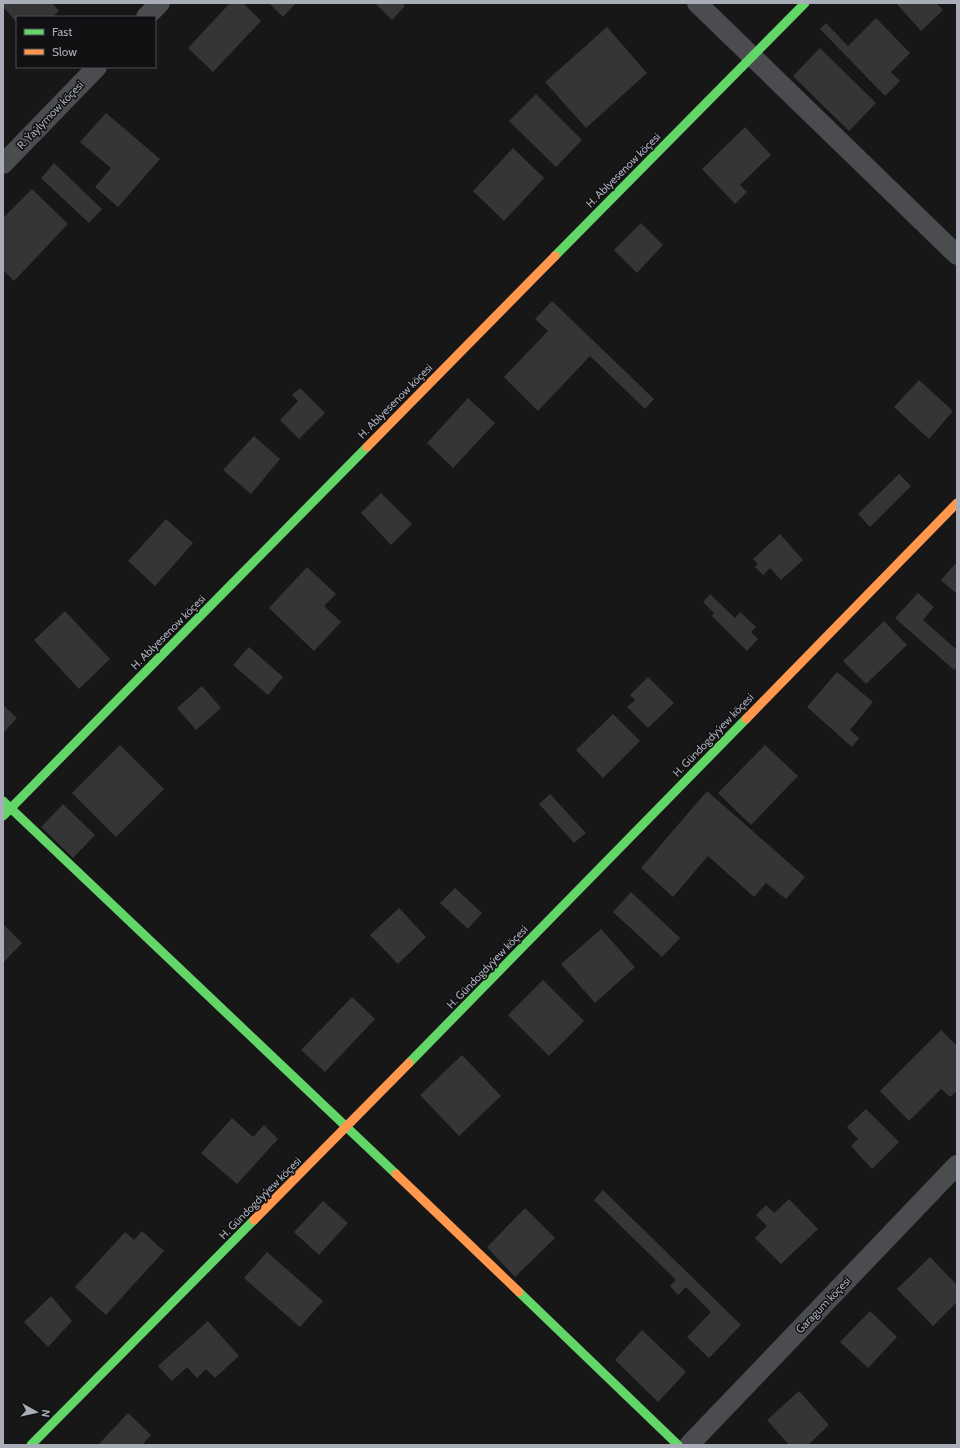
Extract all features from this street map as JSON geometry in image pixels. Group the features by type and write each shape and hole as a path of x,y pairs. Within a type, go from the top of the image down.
{"street":[{"path":"147,16 160,3"},
{"path":"697,3 957,255"},
{"name":"H. Ablyesenow köçesi","path":"3,816 805,3"},
{"name":"R. Ýaýlymow köçesi","path":"3,164 96,68"},
{"name":"H. Gündogdyýew köçesi","path":"31,1445 347,1127 957,503"},
{"path":"3,801 347,1127 678,1445"},
{"name":"Garagum köçesi","path":"689,1445 957,1165"}],"building":[{"path":"3,3 52,3 59,11 53,16 16,16 16,22 5,9 3,11"},
{"path":"230,3 243,3 261,21 213,72 188,48"},
{"path":"269,3 296,3 283,17"},
{"path":"375,3 402,3 405,6 392,20"},
{"path":"896,3 936,3 943,10 921,31"},
{"path":"876,18 910,53 891,72 900,81 885,96 820,29 826,23 848,46"},
{"path":"607,27 647,73 586,128 545,82"},
{"path":"820,48 876,103 849,131 793,76"},
{"path":"536,94 582,140 556,167 509,121"},
{"path":"106,113 160,159 118,207 95,187 111,168 80,142"},
{"path":"745,127 771,155 740,185 747,192 735,204 702,169"},
{"path":"513,148 544,178 504,221 473,191"},
{"path":"54,163 102,209 89,223 41,178"},
{"path":"32,189 68,224 14,281 3,270 3,218"},
{"path":"641,223 663,245 637,273 614,250"},
{"path":"552,301 654,399 645,409 590,356 538,411 504,377 548,331 535,319"},
{"path":"919,380 953,411 929,439 894,407"},
{"path":"300,388 325,413 299,439 280,420 298,401 292,395"},
{"path":"468,398 495,423 453,468 427,443"},
{"path":"254,436 280,459 251,494 223,470"},
{"path":"899,474 911,486 870,527 858,514"},
{"path":"381,493 412,524 391,545 361,513"},
{"path":"166,519 193,543 155,586 128,561"},
{"path":"780,534 803,560 781,580 770,568 763,575 755,567 758,564 753,559"},
{"path":"957,562 957,594 941,580"},
{"path":"307,567 336,594 324,606 341,622 314,651 269,608"},
{"path":"918,593 934,607 923,620 957,650 957,666 954,670 895,618"},
{"path":"710,594 735,618 740,612 756,627 751,632 758,639 747,651 712,616 714,613 703,602"},
{"path":"65,611 110,659 79,689 34,640"},
{"path":"884,621 907,645 866,684 843,661"},
{"path":"249,647 283,677 268,695 233,665"},
{"path":"837,672 873,702 850,730 859,738 852,747 807,707"},
{"path":"648,677 674,703 648,728 627,707 635,700 630,695"},
{"path":"202,686 221,708 196,730 177,708"},
{"path":"3,705 17,718 3,733"},
{"path":"613,714 640,741 603,778 576,750"},
{"path":"120,745 164,789 116,837 72,793"},
{"path":"765,745 798,776 751,825 718,793"},
{"path":"707,791 805,877 786,899 766,883 754,897 708,856 673,897 641,868"},
{"path":"550,794 586,833 574,843 539,804"},
{"path":"63,804 95,835 73,858 41,827"},
{"path":"455,888 482,913 468,929 440,903"},
{"path":"631,892 680,938 662,957 613,912"},
{"path":"399,908 426,937 398,964 370,935"},
{"path":"3,924 22,943 3,963"},
{"path":"601,929 635,967 595,1003 561,964"},
{"path":"543,980 584,1021 549,1056 508,1015"},
{"path":"352,997 375,1019 325,1072 301,1050"},
{"path":"941,1030 957,1046 957,1091 950,1097 941,1089 909,1121 880,1091"},
{"path":"462,1055 501,1096 459,1136 420,1095"},
{"path":"866,1109 899,1142 872,1169 851,1146 858,1139 847,1127"},
{"path":"232,1118 253,1137 264,1125 278,1139 237,1184 201,1153"},
{"path":"603,1190 741,1325 709,1358 687,1337 711,1312 686,1287 678,1295 670,1286 676,1280 594,1200"},
{"path":"789,1199 818,1229 781,1264 755,1238 767,1226 756,1215 766,1205 774,1213"},
{"path":"323,1201 348,1223 319,1255 294,1232"},
{"path":"525,1208 555,1238 515,1277 487,1247"},
{"path":"142,1231 164,1251 106,1315 75,1287 125,1232 134,1240"},
{"path":"267,1252 323,1301 300,1327 244,1278"},
{"path":"930,1257 957,1285 957,1302 933,1326 897,1289"},
{"path":"51,1296 72,1321 48,1347 24,1322"},
{"path":"870,1311 897,1337 868,1368 840,1342"},
{"path":"208,1321 239,1356 215,1378 206,1369 197,1378 187,1367 172,1381 158,1366"},
{"path":"642,1330 686,1372 658,1402 615,1360"},
{"path":"799,1391 829,1425 808,1445 789,1445 767,1420"},
{"path":"128,1413 151,1435 142,1445 98,1445"}],"traffic: fast":[{"path":"555,256 805,3"},
{"path":"3,816 367,447"},
{"path":"409,1063 746,719"},
{"path":"3,801 396,1174"},
{"path":"31,1445 254,1220"},
{"path":"519,1292 678,1445"}],"traffic: slow":[{"path":"367,447 555,256"},
{"path":"746,719 957,503"},
{"path":"254,1220 409,1063"},
{"path":"396,1174 519,1292"}]}
